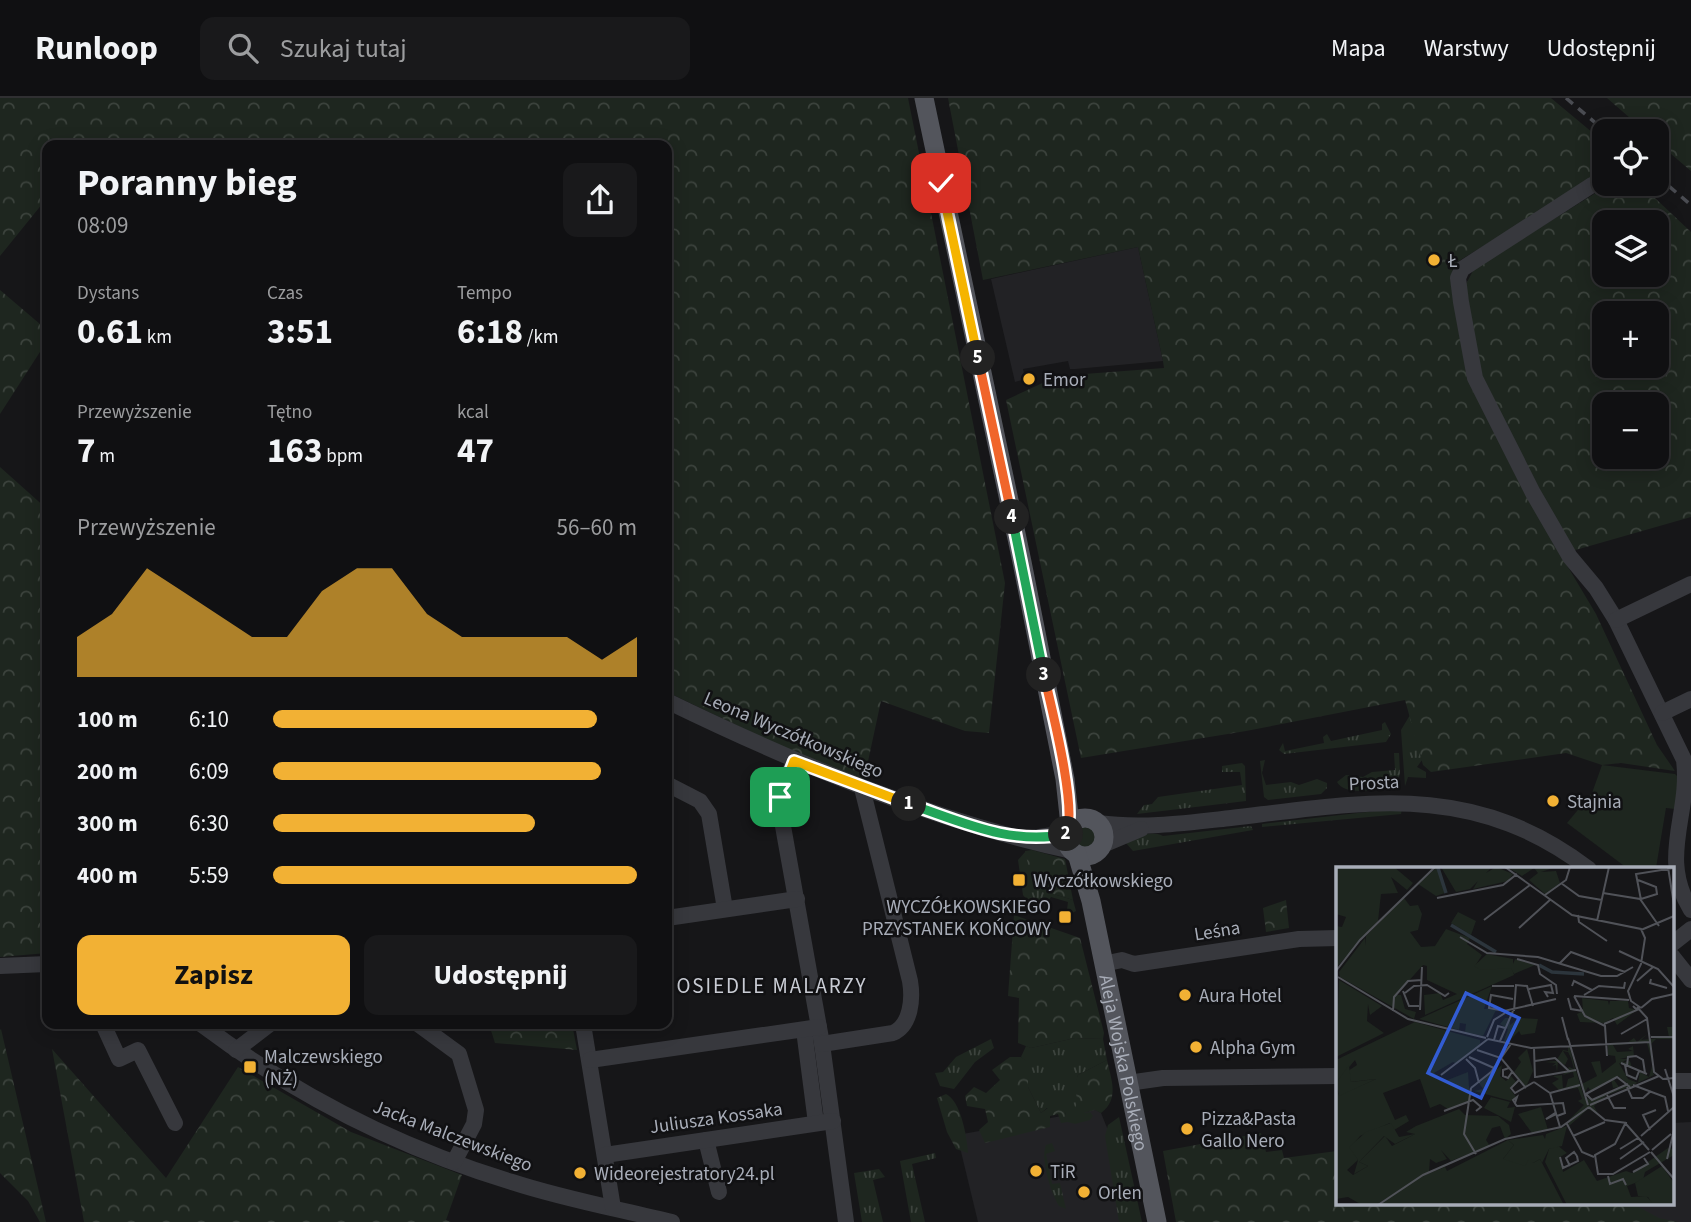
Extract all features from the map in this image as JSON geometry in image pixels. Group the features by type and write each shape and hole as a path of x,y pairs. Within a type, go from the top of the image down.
{"main road":[{"name":"Aleja Wojska Polskiego","path":"924,98 1065,779 1079,834 1157,1222"},
{"path":"1079,834 1104,834 1100,848 1088,856 1079,834"},
{"name":"Aleja Wojska Polskiego","path":"1091,901 1100,848"}],"street":[{"path":"1592,185 1493,247 1462,270 1458,278 1475,378 1570,557 1596,588 1616,620 1662,713 1689,778 1689,797 1676,863 1682,892 1691,910"},
{"path":"1616,620 1691,584"},
{"path":"1662,713 1691,699"},
{"name":"Leona Wyczółkowskiego","path":"672,703 794,761 862,788 989,831 1027,838 1079,834"},
{"path":"794,761 780,797 797,899 824,1122"},
{"path":"672,787 700,802 709,814 725,909"},
{"path":"590,1060 815,1034 893,1033 901,1030 911,1001 910,981 862,788"},
{"name":"Prosta","path":"1079,834 1365,802 1425,803 1473,812 1508,823 1551,843 1586,867"},
{"name":"Prosta","path":"1100,848 1147,827"},
{"path":"672,917 797,899"},
{"path":"1674,942 1691,929"},
{"name":"Leśna","path":"1104,964 1122,960 1134,964 1299,939 1336,938"},
{"path":"1674,959 1691,980"},
{"path":"0,966 42,964"},
{"path":"105,1029 119,1059 138,1050 175,1123"},
{"name":"Jacka Malczewskiego","path":"208,1029 236,1050 374,1130 513,1183 672,1222"},
{"path":"236,1050 263,1029"},
{"path":"425,1029 459,1054 476,1110 474,1124 454,1162"},
{"path":"584,1029 613,1208"},
{"path":"815,1034 824,1122 846,1222"},
{"path":"1128,1083 1163,1078 1336,1076"},
{"name":"Juliusza Kossaka","path":"605,1154 824,1122"},
{"path":"706,1140 719,1192"}],"shaded area":[{"path":"1138,247 1163,361 1070,369 1068,361 1023,369 1025,379 1015,382 991,279"},
{"path":"1095,1110 1101,1113 1114,1145 1132,1222 978,1222 957,1135"},
{"path":"1691,1122 1691,1222 1524,1222 1555,1204 1674,1204 1674,1123"}],"green space":[{"path":"0,98 908,98 1005,583 989,733 965,731 881,701 864,780 799,755 672,694 672,140 42,140 42,204 0,256"},
{"path":"948,98 1551,98 1592,132 1592,180 1457,262 1452,268 1470,376 1553,542 1596,614 1657,745 1675,771 1621,763 1602,765 1566,753 1431,772 1423,765 1405,700 1246,731 1081,758 1006,400 1049,380 1071,375 1164,368 1163,361 1138,247 983,280"},
{"path":"1607,98 1691,98 1691,171 1669,152 1669,119 1631,119"},
{"path":"1592,195 1653,196 1668,210 1592,210 1592,287 1669,287 1669,211 1691,232 1691,517 1572,551 1480,375 1466,284 1474,269"},
{"path":"0,290 42,326 42,349 0,414"},
{"path":"0,467 42,505 42,953 0,957"},
{"path":"1410,715 1422,760 1417,767 1426,772 1426,778 1408,777 1405,786 1401,730"},
{"path":"1385,722 1391,734 1386,742 1284,754 1279,750 1283,743 1285,751 1324,743 1323,737 1327,734 1331,741 1382,730 1382,724"},
{"path":"1394,753 1399,753 1400,774 1395,787 1355,791 1341,787 1337,782 1346,775 1363,777 1372,772 1395,770"},
{"path":"1265,760 1262,773 1266,785 1291,782 1299,785 1317,779 1327,783 1327,788 1321,794 1268,800 1264,797 1260,761"},
{"path":"1242,763 1245,766 1246,801 1137,814 1144,805 1152,804 1158,797 1242,785 1240,772 1222,772 1222,766"},
{"path":"1602,765 1675,774 1679,778 1675,809 1666,808 1656,867 1626,867 1567,823 1592,793"},
{"path":"1402,808 1401,814 1262,827 1262,824"},
{"path":"1085,825 1093,829 1097,837 1093,845 1085,849 1077,845 1073,837 1077,829"},
{"path":"1251,826 1253,830 1133,851 1126,843 1149,834 1163,836"},
{"path":"1032,850 1065,859 1073,900 1047,892 1032,882 1025,851"},
{"path":"1026,851 1047,892 1073,900 1076,911 1070,914 1067,910 1068,902 1051,897 1040,903 1027,900 1023,895 1018,860"},
{"path":"1286,900 1289,928 1266,932 1263,908"},
{"path":"1014,915 1080,938 1104,1033 1103,1039 1075,1038 1031,1048 1018,1043 1019,998 1008,996"},
{"path":"491,1029 573,1029 577,1050 495,1043"},
{"path":"0,1030 46,1222 40,1222 28,1201 0,1173"},
{"path":"1075,1038 1103,1039 1107,1060 1078,1075 1078,1099 1085,1113 1090,1112 1093,1116 1090,1120 1075,1124 1068,1122 1065,1112 1047,1108 1041,1113 1028,1087 1028,1063 1021,1057 1026,1046 1031,1048"},
{"path":"991,1039 994,1048 975,1062 954,1089 940,1086 935,1073 943,1072 956,1057"},
{"path":"52,1049 166,1178 238,1067 351,1132 462,1175 446,1220 451,1222 84,1222"},
{"path":"1010,1057 1021,1057 1028,1062 1028,1087 1041,1113 1056,1102 1063,1106 1068,1122 1061,1123 1058,1114 1050,1116 1050,1127 985,1143 979,1130 988,1122 985,1109 967,1106 965,1096 974,1087 986,1093 1000,1080 992,1070"},
{"path":"1107,1060 1113,1088 1107,1107 1101,1113 1095,1110 1079,1114 1073,1111 1078,1102 1074,1086 1078,1075"},
{"path":"946,1094 956,1104 959,1112 968,1153 956,1149 947,1132 937,1098"},
{"path":"1119,1117 1142,1222 1119,1222 1105,1136 1108,1125"},
{"path":"1261,1133 1266,1152 1282,1150 1284,1158 1336,1151 1336,1204 1633,1204 1659,1218 1678,1222 1176,1222 1163,1151"},
{"path":"1052,1143 1055,1151 1046,1154 1052,1184 1060,1183 1066,1209 1059,1206 1056,1200 1045,1167 1046,1145"},
{"path":"935,1153 936,1158 912,1164 925,1222 911,1222 900,1161"},
{"path":"879,1169 885,1177 873,1180 883,1222 862,1222 854,1173"}],"railway":[{"path":"1566,98 1592,120"},
{"path":"1669,186 1691,205"}],"place":[{"name":"Ł","path":"1434,260"},
{"name":"Emor","path":"1029,379"},
{"name":"Stajnia","path":"1553,801"},
{"name":"Wyczółkowskiego","path":"1019,880"},
{"name":"WYCZÓŁKOWSKIEGO PRZYSTANEK KOŃCOWY","path":"1065,917"},
{"name":"Aura Hotel","path":"1185,995"},
{"name":"Alpha Gym","path":"1196,1047"},
{"name":"Malczewskiego (NŻ)","path":"250,1067"},
{"name":"Pizza&Pasta Gallo Nero","path":"1187,1129"},
{"name":"TiR","path":"1036,1171"},
{"name":"Wideorejestratory24.pl","path":"580,1173"},
{"name":"Orlen","path":"1084,1192"}],"district":[{"name":"OSIEDLE MALARZY","path":"772,986"}],"route":[{"path":"780,797 794,761 862,788 999,834 1027,838 1055,836 1066,833 1070,825 1065,779 1022,562 941,183"}]}
